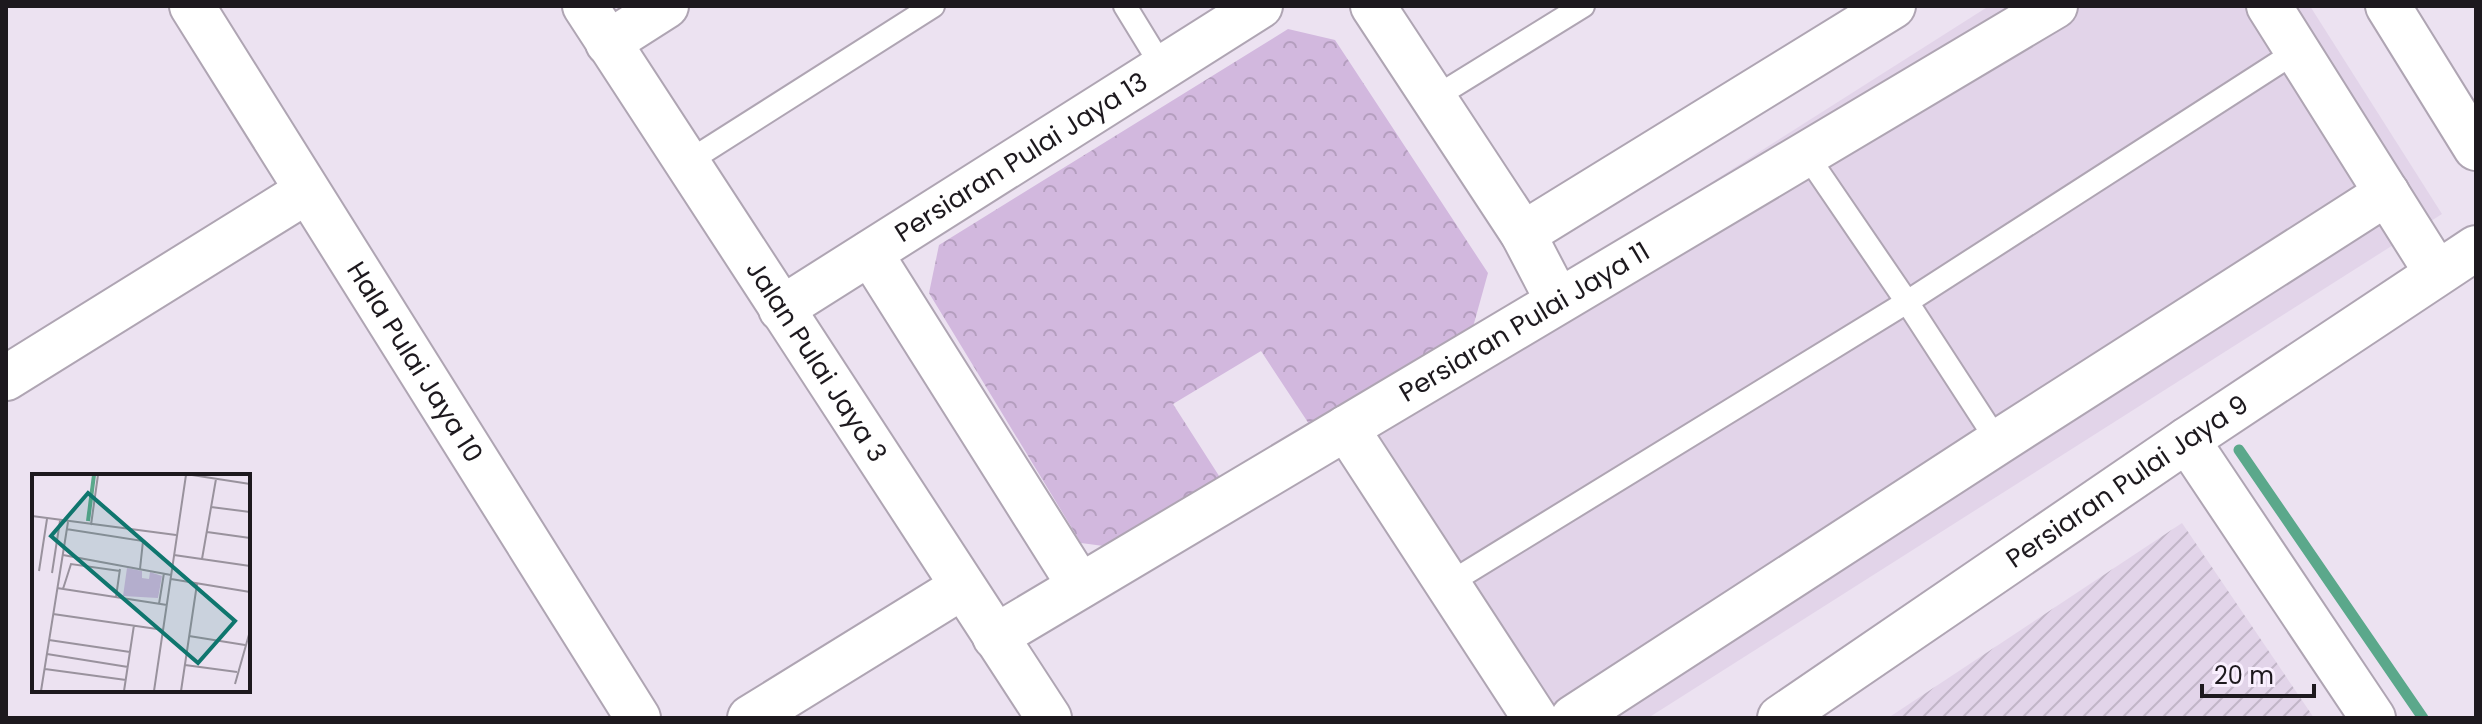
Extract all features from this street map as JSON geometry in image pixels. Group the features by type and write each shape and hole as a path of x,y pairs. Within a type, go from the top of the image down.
{"street":[{"name":"Hala Pulai Jaya 10","path":"192,6 638,718"},
{"name":"Jalan Pulai Jaya 3","path":"585,6 1049,718"},
{"path":"608,43 666,6"},
{"name":"Persiaran Pulai Jaya 13","path":"781,309 1260,6"},
{"path":"1373,6 1523,234 1558,301"},
{"path":"1523,234 1893,6"},
{"name":"Persiaran Pulai Jaya 11","path":"995,637 2055,6"},
{"path":"2269,6 2437,273"},
{"path":"2388,6 2476,148"},
{"path":"6,378 307,191"},
{"path":"1573,718 2387,193"},
{"name":"Persiaran Pulai Jaya 9","path":"1780,718 2187,440 2476,248"},
{"path":"870,253 1080,586"},
{"path":"1346,428 1535,718"},
{"path":"2187,440 2373,718"},
{"path":"750,718 962,587"}],"lane":[{"path":"686,163 933,6"},
{"path":"1125,6 1163,68"},
{"path":"1434,98 1583,6"},
{"path":"1448,584 1907,302 2297,51"},
{"path":"1806,154 1998,442"}],"shaded area":[{"path":"1989,6 2310,6 2442,214 1648,718 1524,718 1336,421"},
{"path":"2182,523 2314,718 1888,718"}],"green space":[{"path":"1288,29 1335,40 1488,273 1473,327 1309,424 1261,351 1173,404 1221,479 1111,547 1081,543 929,293 939,245"}],"waterway":[{"path":"2239,450 2423,718"}]}
